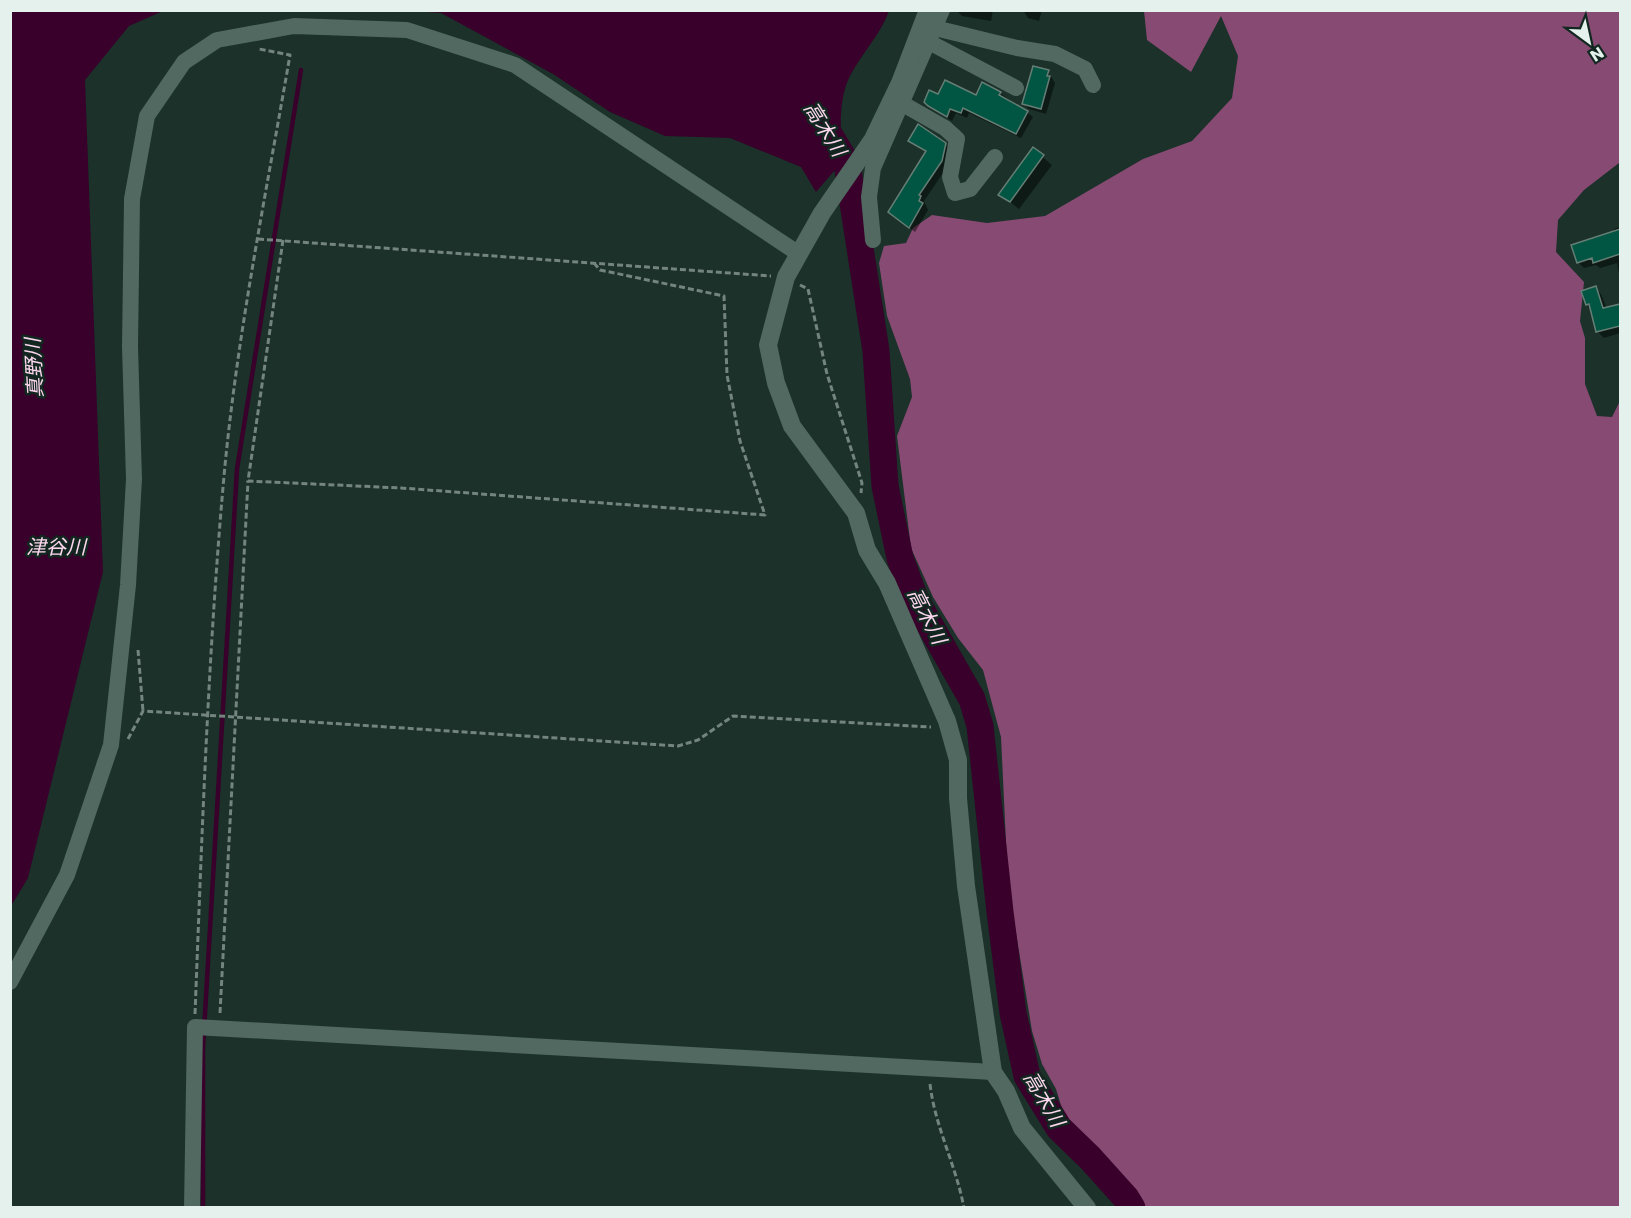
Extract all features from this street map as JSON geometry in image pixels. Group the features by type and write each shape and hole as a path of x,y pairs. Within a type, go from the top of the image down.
{"street":[{"path":"928,10 900,83 873,139 822,213 786,277 768,345 776,383 792,426 856,513 867,550 887,583 947,721 958,760 958,798 966,886 993,1072 1006,1091 1022,1128 1087,1208"},
{"path":"873,240 869,197 873,168 903,104 942,10"},
{"path":"10,982 67,875 111,745 128,585 134,479 130,348 132,199 147,116 184,62 216,40 294,26 407,30 515,66 799,254"},
{"path":"932,35 1055,54 1084,69 1093,85"},
{"path":"932,35 1016,88"},
{"path":"903,104 945,128 957,139 950,177 955,193 970,189 995,157"},
{"path":"192,1208 206,1028 993,1072"}],"path":[{"path":"206,1028 207,717 224,475 258,239 290,55 258,49"},
{"path":"258,239 786,277 808,289 826,374 862,483 859,523"},
{"path":"206,1028 236,719 248,481 282,240"},
{"path":"248,481 401,488 765,515 740,441 727,375 724,296 600,270 593,262"},
{"path":"126,741 143,711 236,719 678,746 698,740 734,716 909,728 931,727 947,721"},
{"path":"928,1070 939,1128 960,1183 964,1208"}],"shaded area":[{"path":"1144,11 1620,11 1619,163 1584,190 1558,220 1556,252 1584,282 1580,321 1585,338 1585,384 1597,416 1612,417 1620,401 1620,1207 1140,1207 1128,1183 1064,1115 1056,1089 1042,1064 1032,1031 1008,884 1001,737 983,670 958,638 933,597 911,548 897,436 912,397 910,379 887,316 879,263 884,246 906,243 913,228 932,215 987,223 1045,216 1143,159 1192,141 1232,98 1238,56 1221,16 1191,72 1147,40"}],"water":[{"name":"津谷川","path":"11,10 163,11 129,26 85,80 103,572 28,878 11,906"},
{"path":"414,11 889,11 847,84 841,117 842,162 816,192 801,167 730,138 665,136 610,112 553,74 441,13"}],"building":[{"path":"1033,66 1049,70 1047,76 1050,76 1041,109 1022,104"},
{"path":"945,80 976,95 982,82 1001,92 999,95 1028,111 1016,134 963,108 961,113 950,109 947,117 928,106 924,102 929,90 938,94"},
{"path":"918,124 946,143 942,161 919,195 921,196 919,201 923,203 909,228 888,212 926,151 908,141"},
{"path":"1033,147 1044,155 1010,202 998,195"},
{"path":"1620,229 1620,254 1593,263 1592,258 1577,263 1571,245"},
{"path":"1596,286 1603,308 1620,304 1620,326 1596,332 1589,304 1586,305 1581,291"}],"waterway":[{"path":"203,1208 203,1048 237,469 301,70"},
{"name":"高木川","path":"823,124 847,164 876,351 885,486 900,558 915,599 972,699 980,726 1013,1013 1027,1076 1059,1128 1090,1158 1126,1198 1132,1208"}],"water label":[{"name":"真野川","path":"34,368"}]}
